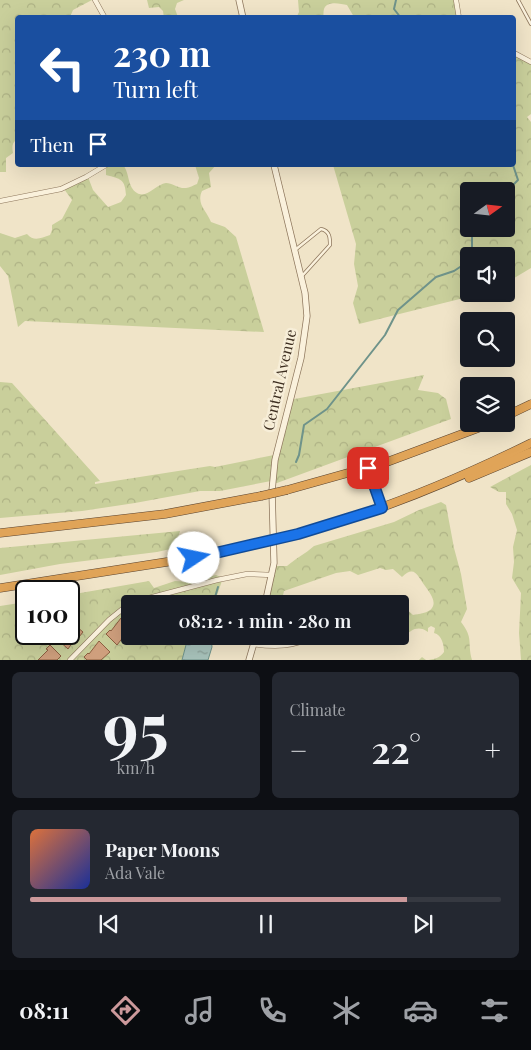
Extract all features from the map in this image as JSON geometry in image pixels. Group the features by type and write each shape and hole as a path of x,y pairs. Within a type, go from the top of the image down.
{"highway":[{"path":"515,412 531,404"},
{"path":"0,533 165,514 261,496 368,468 468,432"},
{"path":"0,588 180,560 286,537 339,522 401,501 473,471 531,443"},
{"path":"401,501 442,489 531,452"}],"street":[{"path":"95,0 103,15"},
{"path":"239,0 242,15"},
{"path":"456,0 458,15"},
{"path":"516,54 531,62"},
{"path":"0,201 61,190 103,167"},
{"name":"Central Avenue","path":"267,595 272,575 274,549 272,491 274,466 281,431 301,358 306,327 306,298 302,276 274,167"},
{"path":"70,660 109,620 130,604 225,578 247,574 272,575"},
{"path":"249,660 254,645"},
{"path":"262,645 291,645"}],"lane":[{"path":"518,0 531,24"},
{"path":"295,250 321,229 328,232 330,246 302,276"},
{"path":"368,468 382,508"}],"green space":[{"path":"0,0 92,0 73,10 71,15 15,15 15,141 13,153 6,158 6,172 0,172"},
{"path":"147,0 184,0 177,3 175,9 177,15 164,15 159,7 149,8"},
{"path":"298,0 456,0 460,15 353,15 347,5 334,3 326,6 323,15 298,15"},
{"path":"516,54 531,62 531,114 527,117 531,122 531,268 515,278 515,247 460,247 460,299 359,324 353,303 358,286 354,264 356,244 334,167 516,167"},
{"path":"106,167 124,167 134,190 137,193 144,194 166,183 181,188 190,187 197,184 199,178 196,167 214,167 209,173 211,187 202,191 200,196 201,204 211,222 225,227 236,237 264,332 25,321 18,327 8,276 0,266 0,233 15,238 27,234 35,239 50,235 52,225 62,219 72,200 64,189 88,177 93,190 108,207 121,202 126,195 125,186 121,180 106,175"},
{"path":"424,375 418,390 438,393 446,399 451,419 277,483 271,481 220,491 200,491 82,511 0,518 0,382 12,383 100,481 95,482 95,484 210,466 215,467 274,455 289,400"},
{"path":"531,465 531,660 521,660 519,633 521,593 512,578 513,547 517,530 512,514 506,504 506,492 499,492 490,487"},
{"path":"441,502 446,505 461,574 467,609 461,622 468,633 472,660 431,660 444,652 441,638 434,633 435,628 431,626 428,628 428,632 418,628 409,632 409,611 413,615 423,613 432,608 434,602 416,573 406,573 402,577 393,569 386,570 380,568 358,575 350,571 336,573 284,591 283,595 266,595 274,566 287,566 314,546 394,522"},
{"path":"180,531 175,548 60,564 0,575 0,548"},
{"path":"216,575 223,578 217,595 121,595 121,645 186,645 182,660 0,660 0,606 15,604 15,645 80,645 80,593 149,581 154,588 175,581 189,582"}],"water":[{"path":"186,645 212,645 208,660 182,660"}],"building":[{"path":"121,618 121,640 117,645 106,634 111,631"},
{"path":"99,641 110,652 101,660 87,660 84,657 89,654"},
{"path":"50,645 61,656 57,660 38,660 48,650 46,649"}],"waterway":[{"path":"396,0 394,9 399,15"},
{"path":"514,167 518,180 515,183"},
{"path":"472,238 472,247"},
{"path":"296,462 304,425 327,409 385,335 398,310 436,277 460,267"},
{"path":"216,595 218,587"}],"route":[{"path":"194,558 298,534 382,508 368,468"}]}
